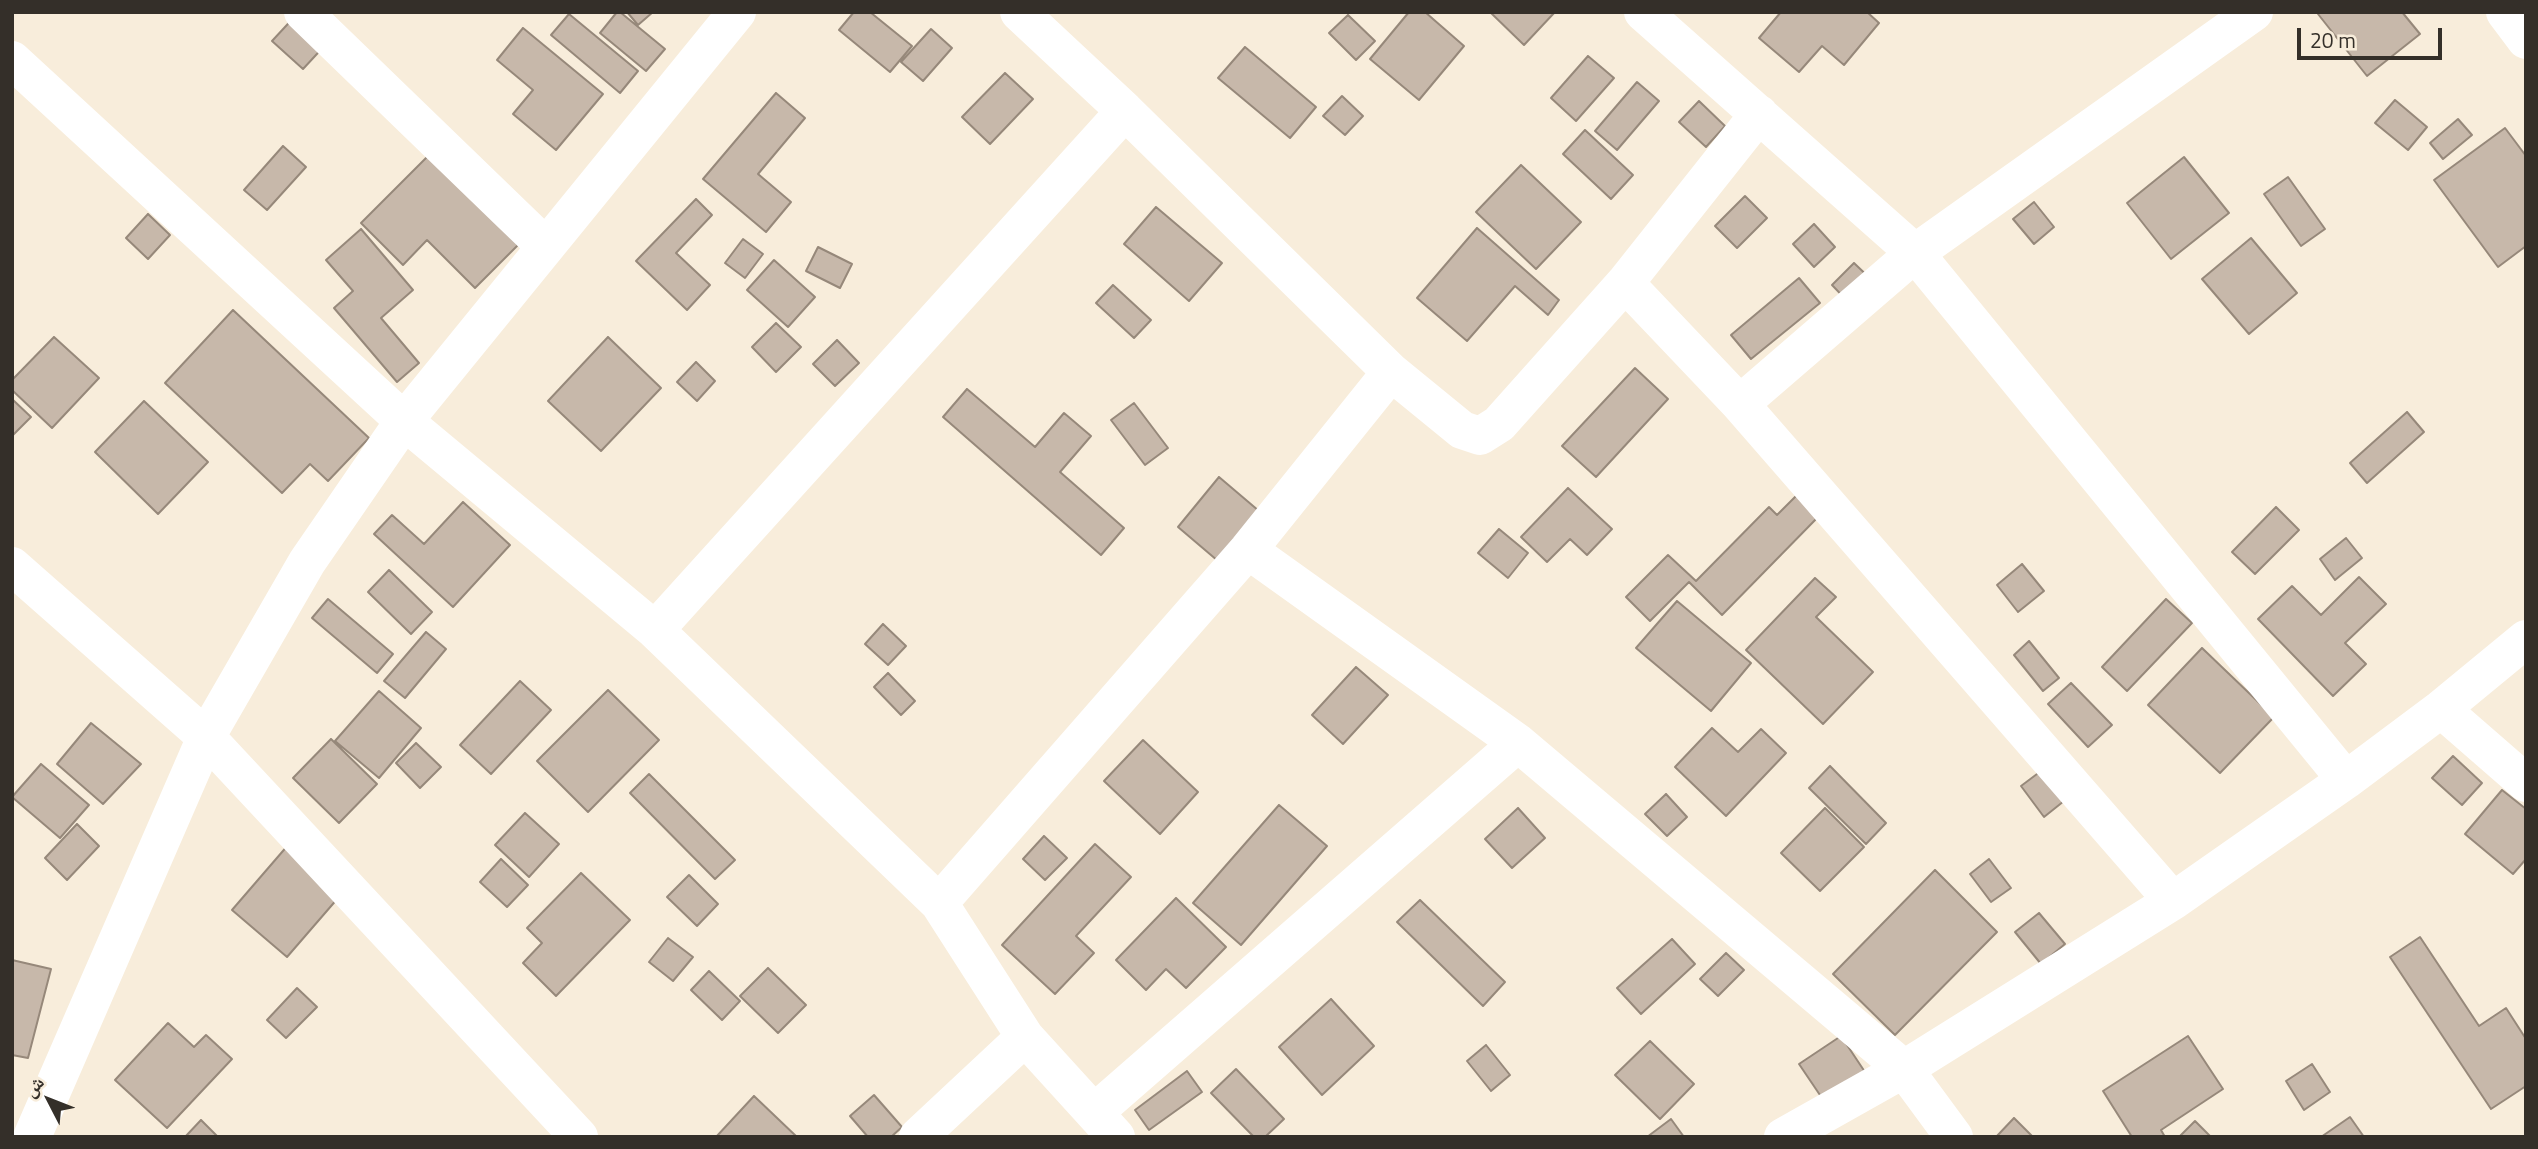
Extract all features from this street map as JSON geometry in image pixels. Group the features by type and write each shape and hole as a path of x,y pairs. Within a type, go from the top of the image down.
{"street":[{"path":"303,12 545,246"},
{"path":"37,1134 206,737 307,562 404,421 737,12"},
{"path":"1020,12 1391,372 1462,430 1480,436 1499,424 1625,283 1759,114"},
{"path":"1740,404 1914,253 2254,12"},
{"path":"2505,12 2526,40"},
{"path":"1657,17 1759,114 1914,253 2346,780"},
{"path":"12,61 404,421 655,630 939,903 1025,1037 1106,1125 1518,743"},
{"path":"655,630 1125,111"},
{"path":"1625,283 1740,404 2173,901"},
{"path":"939,903 1248,550 1391,372"},
{"path":"1248,550 1518,743 1905,1069 1954,1137"},
{"path":"12,566 206,737 579,1137"},
{"path":"1783,1137 1905,1069 2173,901 2346,780 2441,709 2526,639"},
{"path":"2441,709 2526,783"},
{"path":"918,1137 1025,1037"}],"building":[{"path":"617,12 665,49 646,71 600,33"},
{"path":"627,12 653,12 638,25"},
{"path":"854,12 870,12 912,46 890,72 839,30"},
{"path":"1409,12 1425,12 1464,46 1419,100 1370,59"},
{"path":"1490,12 1555,12 1524,45"},
{"path":"1781,12 1867,12 1879,23 1844,65 1822,46 1799,72 1759,38"},
{"path":"2402,12 2420,34 2367,76 2318,14"},
{"path":"298,13 328,42 303,69 272,41"},
{"path":"569,14 638,71 620,93 551,35"},
{"path":"1348,15 1375,41 1356,60 1329,33"},
{"path":"523,28 603,94 556,150 513,114 533,90 497,60"},
{"path":"931,29 952,48 923,81 901,62"},
{"path":"1245,47 1316,107 1290,138 1218,78"},
{"path":"1588,56 1614,78 1576,121 1551,98"},
{"path":"1005,73 1033,99 990,144 962,117"},
{"path":"1637,82 1659,101 1617,150 1595,131"},
{"path":"776,93 805,118 758,174 791,202 766,232 703,179"},
{"path":"1342,96 1363,116 1345,135 1323,116"},
{"path":"2395,100 2427,127 2408,150 2375,123"},
{"path":"1699,101 1725,126 1706,147 1679,122"},
{"path":"2458,119 2472,135 2443,159 2430,143"},
{"path":"2505,128 2526,156 2526,246 2498,267 2434,180"},
{"path":"1585,130 1633,175 1611,199 1563,154"},
{"path":"283,146 306,167 267,210 244,190"},
{"path":"429,155 518,245 475,288 427,240 403,265 361,223"},
{"path":"2184,157 2229,213 2171,259 2127,203"},
{"path":"1521,165 1581,222 1536,269 1476,212"},
{"path":"2288,177 2325,229 2301,246 2264,194"},
{"path":"1745,196 1767,218 1737,248 1715,226"},
{"path":"696,199 712,215 676,253 710,285 687,310 636,261"},
{"path":"2034,202 2054,227 2034,244 2013,219"},
{"path":"1156,207 1222,263 1189,301 1124,244"},
{"path":"148,214 170,235 148,259 126,238"},
{"path":"1814,224 1835,247 1814,267 1793,244"},
{"path":"1477,228 1559,300 1548,315 1515,286 1467,341 1417,298"},
{"path":"361,229 413,290 381,318 419,363 397,382 334,308 353,291 326,260"},
{"path":"2251,238 2297,293 2249,334 2202,279"},
{"path":"743,239 763,254 745,278 725,263"},
{"path":"818,247 852,264 840,288 806,271"},
{"path":"774,260 815,297 788,327 747,290"},
{"path":"1854,263 1879,287 1855,309 1832,285"},
{"path":"1799,278 1820,303 1751,359 1731,335"},
{"path":"1113,285 1151,320 1134,338 1096,303"},
{"path":"233,310 369,438 328,481 310,464 282,493 165,383"},
{"path":"776,323 801,347 776,372 752,347"},
{"path":"54,337 99,378 52,428 12,390 12,380"},
{"path":"608,337 661,388 601,451 548,401"},
{"path":"837,340 859,363 835,386 813,364"},
{"path":"696,362 715,381 697,401 677,382"},
{"path":"1635,368 1668,399 1596,477 1562,446"},
{"path":"967,389 1035,447 1064,413 1091,436 1060,472 1124,528 1101,555 943,417"},
{"path":"12,399 31,417 12,436"},
{"path":"144,401 208,462 158,514 95,452"},
{"path":"1134,403 1168,448 1145,465 1111,420"},
{"path":"2407,412 2424,432 2367,483 2350,463"},
{"path":"1219,477 1259,511 1218,561 1178,527"},
{"path":"1568,488 1612,529 1587,555 1570,539 1547,562 1521,537"},
{"path":"1798,494 1820,515 1722,615 1689,582 1650,621 1626,597 1668,555 1696,581 1769,507 1777,515"},
{"path":"463,502 510,545 453,607 374,534 392,515 424,544"},
{"path":"2276,507 2299,530 2255,574 2232,552"},
{"path":"1499,529 1528,553 1508,578 1478,553"},
{"path":"2346,538 2362,558 2335,580 2320,559"},
{"path":"2022,564 2044,591 2018,612 1997,585"},
{"path":"389,570 432,612 411,634 368,592"},
{"path":"2359,577 2386,604 2345,643 2366,664 2333,696 2258,619 2292,586 2321,615"},
{"path":"1815,578 1836,597 1816,617 1873,672 1823,724 1746,650"},
{"path":"328,599 393,654 377,673 312,618"},
{"path":"2166,599 2192,623 2127,691 2102,667"},
{"path":"1677,601 1751,663 1711,711 1636,648"},
{"path":"883,624 906,646 888,665 865,644"},
{"path":"426,632 446,649 405,698 384,681"},
{"path":"2029,641 2059,678 2043,691 2014,655"},
{"path":"2202,648 2274,717 2220,773 2148,705"},
{"path":"1356,667 1388,695 1343,744 1312,715"},
{"path":"888,673 915,701 901,715 874,687"},
{"path":"520,681 551,710 491,774 460,745"},
{"path":"2071,683 2112,725 2088,747 2048,704"},
{"path":"608,690 659,740 588,812 537,761"},
{"path":"379,691 421,728 379,778 335,741"},
{"path":"91,723 141,764 103,804 57,764"},
{"path":"1712,728 1738,752 1761,729 1786,753 1726,816 1675,767"},
{"path":"331,739 377,784 339,823 293,778"},
{"path":"1143,740 1198,792 1160,834 1104,781"},
{"path":"416,743 441,767 420,788 396,763"},
{"path":"2453,756 2482,783 2462,805 2432,778"},
{"path":"41,764 89,805 60,838 12,797"},
{"path":"1830,766 1886,823 1866,844 1809,788"},
{"path":"2041,771 2064,801 2044,817 2021,786"},
{"path":"649,774 735,860 715,879 630,793"},
{"path":"2502,790 2526,809 2526,859 2513,874 2465,834"},
{"path":"1666,794 1687,817 1667,836 1645,814"},
{"path":"1279,805 1327,846 1241,945 1193,903"},
{"path":"1518,808 1545,838 1512,868 1485,839"},
{"path":"1825,808 1864,847 1820,891 1781,853"},
{"path":"525,813 559,844 529,877 495,845"},
{"path":"77,824 99,846 67,880 45,858"},
{"path":"1044,836 1067,858 1045,880 1023,859"},
{"path":"295,837 351,883 287,957 232,910"},
{"path":"1095,844 1131,877 1076,936 1094,953 1055,994 1002,945"},
{"path":"501,859 528,885 507,907 480,882"},
{"path":"1989,859 2011,888 1991,902 1970,874"},
{"path":"1935,870 1997,932 1895,1035 1833,974"},
{"path":"581,873 630,920 556,996 523,963 542,943 527,928"},
{"path":"689,875 718,904 697,926 667,897"},
{"path":"1176,898 1226,947 1186,988 1166,969 1146,990 1116,960"},
{"path":"1420,900 1505,982 1483,1006 1397,922"},
{"path":"2039,913 2065,944 2041,964 2015,932"},
{"path":"2420,937 2479,1026 2506,1008 2526,1039 2526,1086 2491,1109 2390,957"},
{"path":"668,938 693,957 673,981 649,962"},
{"path":"1672,939 1695,964 1641,1014 1617,988"},
{"path":"1726,953 1744,970 1718,996 1700,979"},
{"path":"12,960 51,969 28,1058 12,1055"},
{"path":"768,968 806,1005 778,1033 740,996"},
{"path":"709,971 740,1001 722,1020 691,990"},
{"path":"297,988 317,1007 286,1038 267,1020"},
{"path":"1331,999 1374,1046 1322,1095 1279,1047"},
{"path":"168,1023 194,1047 206,1035 232,1059 167,1128 115,1080"},
{"path":"1841,1036 1865,1072 1824,1101 1799,1064"},
{"path":"2188,1036 2223,1089 2161,1130 2165,1137 2132,1137 2103,1091"},
{"path":"1650,1041 1694,1084 1660,1119 1615,1075"},
{"path":"1486,1045 1510,1075 1491,1091 1467,1061"},
{"path":"2312,1064 2330,1092 2304,1110 2286,1081"},
{"path":"1236,1069 1284,1119 1265,1137 1254,1137 1211,1093"},
{"path":"1187,1071 1202,1092 1149,1130 1135,1110"},
{"path":"874,1095 902,1127 891,1137 868,1137 850,1116"},
{"path":"754,1096 797,1137 716,1137"},
{"path":"2350,1117 2364,1137 2321,1137"},
{"path":"2014,1118 2033,1137 1996,1137"},
{"path":"1671,1119 1684,1137 1647,1137"},
{"path":"201,1120 218,1137 185,1137"},
{"path":"2195,1121 2211,1137 2179,1137"}]}
